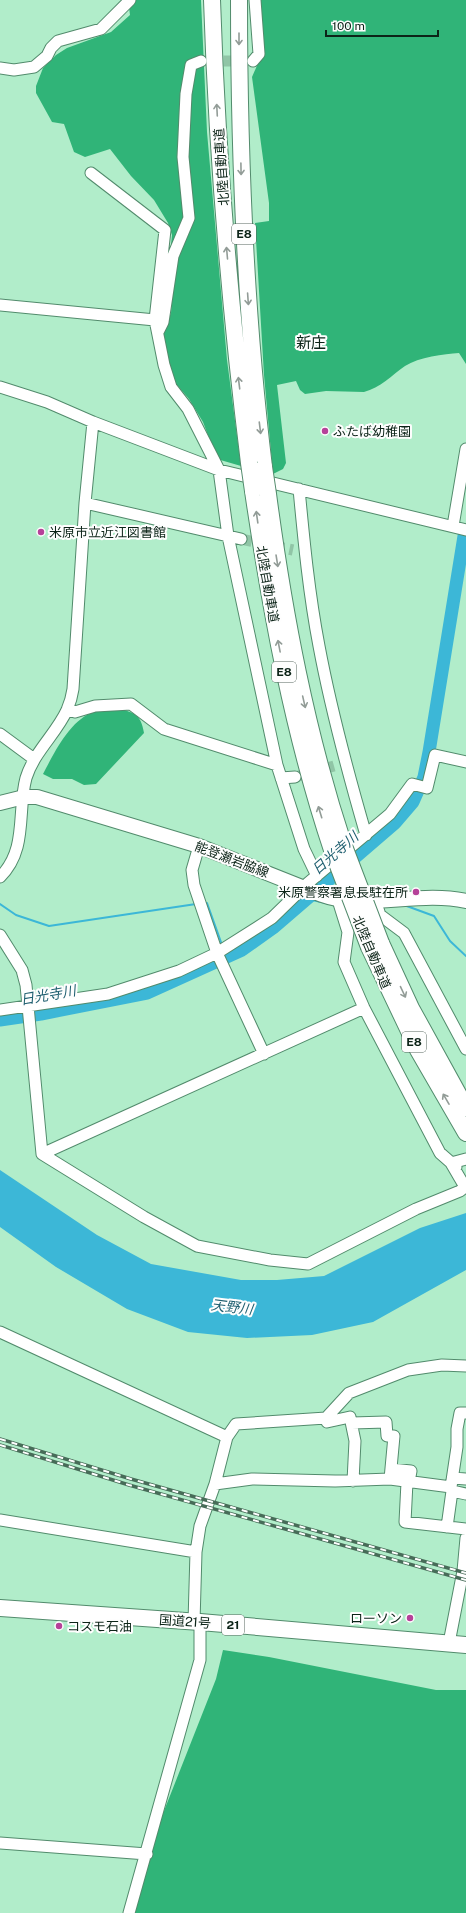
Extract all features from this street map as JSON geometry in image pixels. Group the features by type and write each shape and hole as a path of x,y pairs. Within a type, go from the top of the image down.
{"highway":[{"name":"北陸自動車道","path":"212,0 218,140 237,365 257,465"},
{"name":"北陸自動車道","path":"239,0 240,134 244,249 253,367 257,465 260,493 302,696 322,774 338,848 375,945 418,1050 466,1133"},
{"name":"北陸自動車道","path":"375,945 466,1108"},
{"name":"国道21号","path":"0,1608 197,1622 466,1645"}],"main road":[{"name":"能登瀬岩脇線","path":"0,803 24,797 37,797 199,846 306,889 338,900 433,897 466,901"}],"street":[{"path":"0,68 14,70 34,67 47,56 51,48 58,41 101,30 130,0"},
{"path":"253,61 259,54 254,0"},
{"path":"158,332 163,322 173,256 189,218 183,157 186,94 191,65 201,61"},
{"path":"90,173 165,230 155,320 164,364 171,387 188,409 219,470 228,536 277,765 304,849 317,876"},
{"path":"0,305 155,320"},
{"path":"0,387 47,402 94,422 219,470 466,530"},
{"path":"0,877 12,860 19,843 22,828 26,778 34,759 68,710 73,689 85,503 94,422"},
{"path":"453,526 466,449"},
{"path":"299,489 305,552 339,765 366,835"},
{"path":"85,503 241,539"},
{"path":"293,550 305,552"},
{"path":"68,710 75,712 95,706 131,704 164,728 277,765"},
{"path":"0,734 34,759"},
{"path":"0,1010 28,1008 108,994 179,971 217,953 272,918 306,889 317,876 390,814 412,784 427,788 435,755 466,762"},
{"path":"281,778 294,777"},
{"path":"199,846 192,870 194,885 217,953 264,1054"},
{"path":"338,900 348,932 344,962 364,1008 440,1153 466,1175"},
{"path":"375,900 380,915 404,933 466,1049"},
{"path":"0,935 22,970 28,1008 42,1154"},
{"path":"42,1154 364,1008"},
{"path":"42,1154 144,1217 197,1246 270,1260 308,1264 416,1209 460,1191 465,1187 451,1163"},
{"path":"451,1163 466,1159"},
{"path":"0,1332 227,1437"},
{"path":"130,1913 200,1660 197,1622 196,1552 200,1526 215,1484 227,1437 236,1424 326,1418 349,1393 408,1370 442,1365 466,1366"},
{"path":"447,1527 459,1418 460,1413 466,1413"},
{"path":"326,1418 326,1422 350,1417 355,1441 353,1481"},
{"path":"352,1423 386,1422 386,1436 394,1436 391,1474"},
{"path":"215,1484 252,1479 353,1481 391,1474 408,1482 452,1485 466,1480"},
{"path":"408,1482 404,1522 466,1529"},
{"path":"452,1485 466,1494"},
{"path":"0,1520 196,1552"},
{"path":"449,1643 463,1571 466,1538"},
{"path":"0,1843 146,1854"}],"green space":[{"path":"128,0 201,0 207,132 227,360 241,466 217,459 203,422 189,399 171,378 161,337 171,313 172,299 168,274 172,235 168,223 154,200 131,176 110,149 85,157 74,152 64,124 52,122 36,93 36,86 43,68 56,55 67,48 111,32 130,15"},
{"path":"258,0 466,0 466,364 459,353 424,358 405,366 381,384 364,392 326,391 305,394 300,390 296,381 277,385 286,463 283,469 273,474 264,375 255,223 269,221 269,203 252,77 262,54"},
{"path":"115,707 135,715 141,721 144,733 96,784 84,785 72,779 53,779 43,774 62,740 83,717 100,710"},
{"path":"223,1650 269,1657 436,1690 466,1690 466,1913 128,1913 162,1816 216,1679"}],"water":[{"name":"天野川","path":"0,1170 97,1235 151,1264 241,1280 277,1280 324,1276 420,1228 466,1213 466,1270 373,1322 312,1335 247,1338 188,1332 127,1309 56,1267 0,1227"}],"waterway":[{"name":"日光寺川","path":"0,1020 41,1014 147,993 242,950 273,928 395,823 413,802 424,777 464,536"},
{"path":"299,897 330,904"},
{"path":"205,903 207,903 222,945"},
{"path":"0,904 16,915 49,926 196,904"},
{"path":"404,905 434,916 450,941 466,956"}],"tunnel":[{"path":"207,61 246,61"},
{"path":"241,539 293,550"},
{"path":"295,777 334,766"}],"railway":[{"path":"0,1439 131,1479 466,1573"},
{"path":"0,1445 129,1485 466,1580"}],"place":[{"name":"ふたば幼稚園","path":"325,431"},
{"name":"米原市立近江図書館","path":"41,532"},
{"name":"米原警察署息長駐在所","path":"416,892"},
{"name":"ローソン","path":"410,1618"},
{"name":"コスモ石油","path":"59,1626"}],"district":[{"name":"新庄","path":"311,343"}]}
